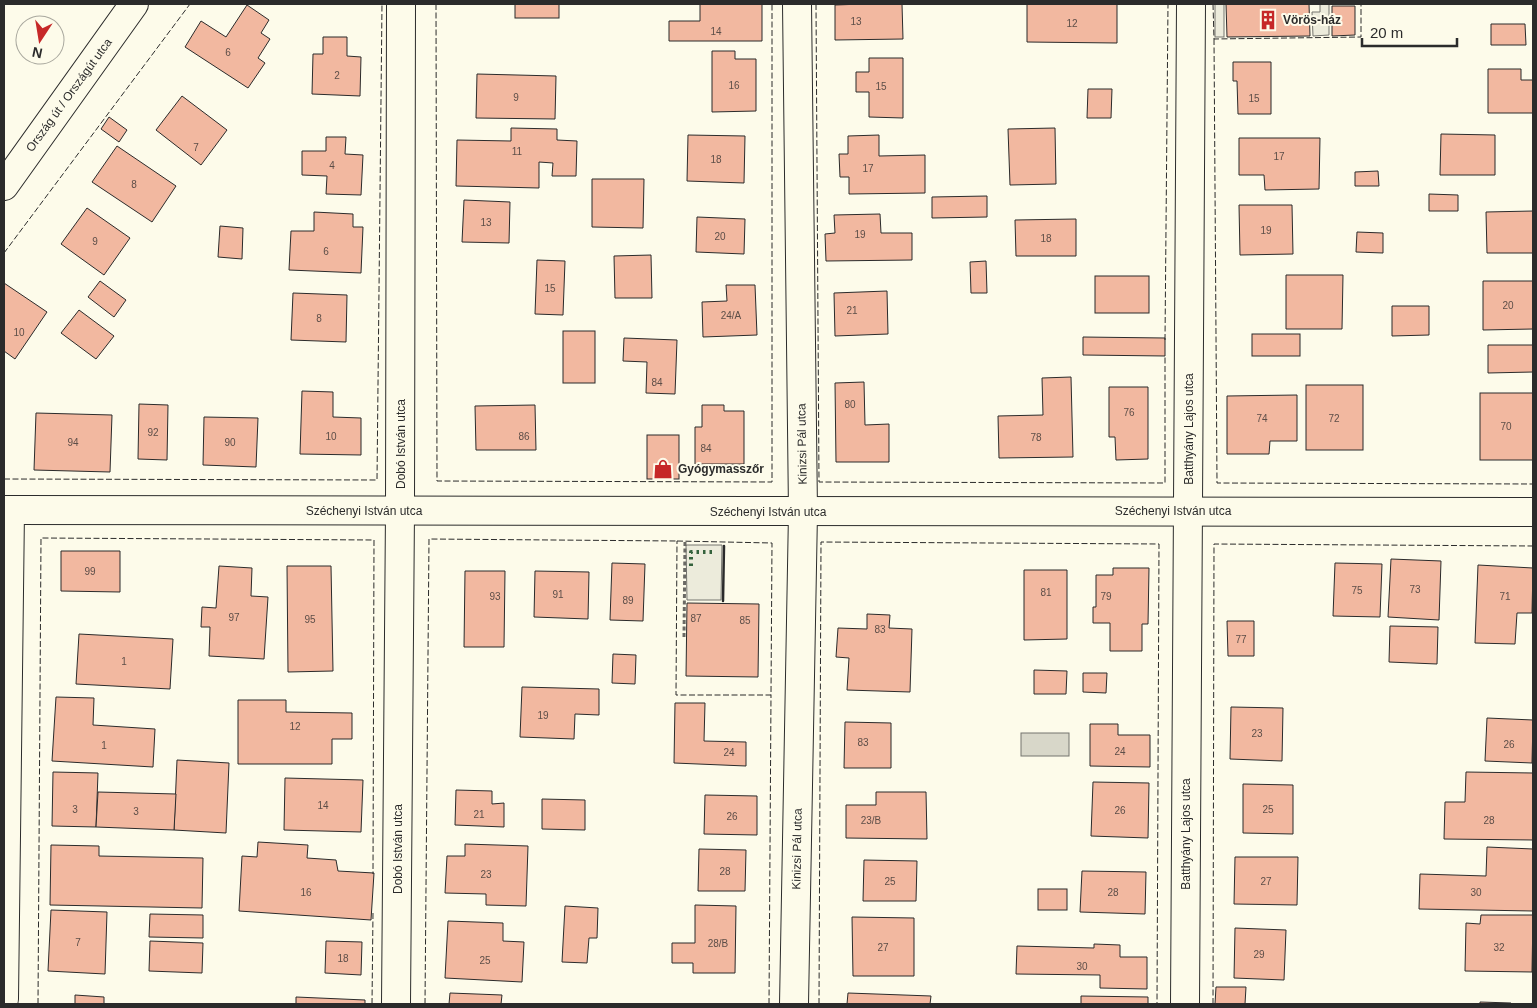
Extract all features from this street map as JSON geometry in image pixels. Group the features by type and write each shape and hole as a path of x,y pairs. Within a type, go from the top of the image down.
{"street":[{"name":"Ország út / Országút utca","path":"4,186 134,4"},
{"name":"Dobó István utca","path":"396,1004 400,511 401,4"},
{"name":"Kinizsi Pál utca","path":"794,1004 803,512 797,4"},
{"name":"Batthyány Lajos utca","path":"1185,1004 1191,4"},
{"name":"Széchenyi István utca","path":"7,510 1533,512"},
{"path":"4,999 7,510"}],"path":[{"path":"684,637 685,512"}],"shaded area":[{"path":"1215,4 1224,4 1224,37 1215,37"},
{"path":"1320,4 1329,4 1329,35 1313,36 1312,12 1320,12"},
{"path":"686,545 722,545 721,600 687,600"},
{"path":"1021,733 1069,733 1069,756 1021,756"}],"building":[{"path":"515,4 559,4 559,18 515,18"},
{"path":"700,4 762,4 762,41 669,41 669,21 700,21"},
{"path":"902,4 903,39 835,40 835,5"},
{"path":"1027,4 1117,4 1117,43 1027,42"},
{"name":"Vörös-ház","path":"1226,4 1309,4 1310,36 1227,37"},
{"path":"247,5 269,20 261,33 270,39 258,58 265,63 248,88 185,47 201,21 226,37"},
{"path":"1332,6 1355,6 1355,35 1332,36"},
{"path":"1491,24 1525,24 1526,45 1491,45"},
{"path":"323,37 347,37 347,56 361,57 360,96 312,94 313,54 323,54"},
{"path":"712,51 735,51 735,59 756,59 756,111 712,112"},
{"path":"869,58 903,58 903,118 869,117 869,92 856,92 856,72 869,72"},
{"path":"1233,62 1271,62 1271,114 1238,114 1237,81 1233,81"},
{"path":"1488,69 1521,69 1521,80 1533,80 1533,113 1488,113"},
{"path":"477,74 556,76 555,119 476,118"},
{"path":"1088,89 1112,89 1111,118 1087,118"},
{"path":"182,96 227,130 201,165 156,130"},
{"path":"109,117 127,130 119,142 101,129"},
{"path":"511,128 557,129 557,140 577,141 576,176 552,176 553,163 539,162 539,188 456,186 457,140 511,141"},
{"path":"1055,128 1056,184 1010,185 1008,129"},
{"path":"1441,134 1495,135 1495,175 1440,175"},
{"path":"688,135 745,136 744,183 687,181"},
{"path":"879,135 879,156 925,155 925,193 849,194 849,177 840,177 839,154 848,154 848,136"},
{"path":"326,137 346,137 345,154 363,155 361,195 326,194 327,176 302,175 302,151 326,151"},
{"path":"1239,138 1320,138 1319,189 1265,190 1264,175 1239,175"},
{"path":"117,146 176,186 152,222 92,182"},
{"path":"1378,171 1379,186 1355,186 1355,172"},
{"path":"592,179 644,179 643,228 592,227"},
{"path":"1429,194 1458,195 1458,211 1429,211"},
{"path":"987,196 987,217 932,218 932,197"},
{"path":"464,200 510,202 509,243 462,242"},
{"path":"1239,205 1292,205 1293,254 1240,255"},
{"path":"87,208 130,238 104,275 61,244"},
{"path":"1533,211 1533,253 1487,253 1486,212"},
{"path":"314,212 353,214 353,227 363,227 361,273 289,270 291,231 314,231"},
{"path":"880,214 881,233 912,233 912,260 826,261 825,234 835,233 834,215"},
{"path":"697,217 745,219 744,254 696,252"},
{"path":"1076,219 1076,256 1016,256 1015,220"},
{"path":"220,226 243,228 242,259 218,257"},
{"path":"1357,232 1383,233 1383,253 1356,252"},
{"path":"651,255 652,298 615,298 614,256"},
{"path":"537,260 565,261 563,315 535,314"},
{"path":"986,261 987,293 971,293 970,262"},
{"path":"1286,275 1343,275 1342,329 1286,329"},
{"path":"1095,276 1149,276 1149,313 1095,313"},
{"path":"100,281 126,300 114,317 88,297"},
{"path":"1483,281 1533,281 1533,329 1483,330"},
{"path":"4,283 47,312 15,359 4,351"},
{"path":"726,285 755,285 757,335 703,337 702,302 727,301"},
{"path":"887,291 888,334 835,336 834,293"},
{"path":"293,293 347,295 346,342 291,340"},
{"path":"1392,306 1429,306 1429,335 1392,336"},
{"path":"79,310 114,336 96,359 61,333"},
{"path":"563,331 595,331 595,383 563,383"},
{"path":"1252,334 1300,334 1300,356 1252,356"},
{"path":"1083,337 1165,338 1165,356 1083,355"},
{"path":"624,338 677,340 675,394 646,393 647,362 623,361"},
{"path":"1488,345 1533,345 1533,372 1488,373"},
{"path":"1071,377 1073,457 999,458 998,416 1043,415 1042,378"},
{"path":"864,382 865,425 889,424 889,462 836,462 835,383"},
{"path":"1306,385 1363,385 1363,450 1306,450"},
{"path":"1109,387 1148,387 1148,459 1116,460 1115,437 1109,437"},
{"path":"302,391 333,392 333,417 361,418 361,455 300,454"},
{"path":"1480,393 1533,393 1533,460 1480,460"},
{"path":"1297,395 1297,441 1270,441 1269,454 1227,454 1227,396"},
{"path":"139,404 168,405 167,460 138,459"},
{"path":"535,405 536,450 476,450 475,406"},
{"path":"702,405 724,405 724,411 744,411 744,464 695,464 695,427 702,427"},
{"path":"36,413 112,415 110,472 34,470"},
{"path":"204,417 258,418 256,467 203,465"},
{"path":"647,435 679,435 679,479 647,479"},
{"path":"61,551 120,551 120,592 61,591"},
{"path":"1391,559 1441,561 1439,620 1388,617"},
{"path":"612,563 645,564 643,621 610,620"},
{"path":"1335,563 1382,564 1380,617 1333,616"},
{"path":"1478,565 1533,568 1532,613 1517,613 1515,644 1475,643"},
{"path":"219,566 252,568 251,596 268,597 264,659 209,656 210,627 201,627 202,607 216,608"},
{"path":"287,566 331,566 333,671 288,672"},
{"path":"1113,568 1149,568 1148,624 1142,624 1142,651 1110,651 1110,623 1093,623 1093,607 1096,607 1096,575 1113,575"},
{"path":"1024,570 1067,570 1067,639 1024,640"},
{"path":"465,571 505,571 504,647 464,647"},
{"path":"535,571 589,572 588,619 534,617"},
{"path":"687,603 759,604 758,677 686,676"},
{"path":"867,614 890,615 889,628 912,629 910,692 847,690 849,658 836,657 838,628 867,629"},
{"path":"1227,621 1254,621 1254,656 1228,656"},
{"path":"1390,626 1438,627 1437,664 1389,662"},
{"path":"79,634 173,639 170,689 76,684"},
{"path":"613,654 636,655 635,684 612,683"},
{"path":"1034,670 1067,671 1066,694 1034,694"},
{"path":"1083,673 1107,673 1106,693 1083,692"},
{"path":"522,687 599,689 599,715 575,714 574,739 520,737"},
{"path":"56,697 94,698 93,725 155,729 153,767 52,761"},
{"path":"238,700 286,700 286,712 352,713 352,739 332,739 332,764 238,764"},
{"path":"675,703 705,703 704,741 746,742 746,766 674,763"},
{"path":"1231,707 1283,708 1282,761 1230,759"},
{"path":"1487,718 1533,720 1532,763 1485,761"},
{"path":"845,722 891,723 891,768 844,768"},
{"path":"1090,724 1118,724 1118,735 1150,735 1150,767 1090,766"},
{"path":"177,760 229,763 226,833 174,830"},
{"path":"53,772 98,773 96,827 52,826"},
{"path":"1466,772 1533,773 1533,840 1444,839 1445,802 1465,802"},
{"path":"285,778 363,780 361,832 284,830"},
{"path":"1093,782 1149,783 1148,838 1091,836"},
{"path":"1243,784 1293,785 1293,834 1243,833"},
{"path":"456,790 492,791 492,804 504,803 504,827 455,825"},
{"path":"98,792 176,794 174,830 96,827"},
{"path":"876,792 926,792 927,839 846,838 846,805 876,805"},
{"path":"705,795 757,796 757,835 704,834"},
{"path":"542,799 585,800 585,830 542,829"},
{"path":"258,842 308,845 307,858 336,860 338,871 374,873 371,920 239,911 242,856 257,857"},
{"path":"465,844 528,846 526,906 486,905 486,894 445,893 447,856 465,856"},
{"path":"51,845 99,846 99,856 203,858 202,908 50,905"},
{"path":"1487,847 1533,849 1533,911 1419,909 1420,874 1486,876"},
{"path":"699,849 746,850 745,891 698,891"},
{"path":"1235,857 1298,857 1297,905 1234,904"},
{"path":"864,860 917,861 916,901 863,901"},
{"path":"1082,871 1146,872 1145,914 1080,912"},
{"path":"1038,889 1067,889 1067,910 1038,910"},
{"path":"695,905 736,906 735,973 693,973 693,963 672,963 672,943 695,943"},
{"path":"565,906 598,908 597,938 589,938 587,963 562,962"},
{"path":"51,910 107,912 105,974 48,971"},
{"path":"150,914 203,915 203,938 149,937"},
{"path":"1481,915 1533,915 1532,972 1465,971 1466,923 1480,924"},
{"path":"852,917 914,918 914,976 853,976"},
{"path":"448,921 503,923 503,941 524,942 522,982 445,978"},
{"path":"1235,928 1286,930 1284,980 1234,978"},
{"path":"150,941 203,943 202,973 149,971"},
{"path":"326,941 362,942 361,975 325,973"},
{"path":"1094,944 1120,945 1120,957 1147,957 1147,989 1100,988 1100,975 1016,974 1017,946 1094,948"},
{"path":"1216,987 1246,987 1245,1004 1215,1004"},
{"path":"450,993 502,995 501,1004 449,1004"},
{"path":"848,993 931,996 930,1004 847,1004"},
{"path":"75,995 104,997 104,1004 75,1004"},
{"path":"1081,996 1148,997 1148,1004 1081,1004"},
{"path":"296,997 365,1000 365,1004 296,1004"},
{"path":"1480,1002 1511,1003 1511,1004 1480,1004"}],"hedge":[{"path":"691,566 691,552 716,552"}],"fence":[{"path":"4,253 190,4"},
{"path":"4,479 377,480 382,4"},
{"path":"436,4 437,481 772,482 772,4"},
{"path":"816,4 819,482 1165,483 1165,355"},
{"path":"1165,340 1168,4"},
{"path":"1213,4 1214,39 1361,37 1361,4"},
{"path":"1214,39 1217,483 1533,484"},
{"path":"38,1004 41,538 374,540 373,874"},
{"path":"425,1004 429,539 677,541"},
{"path":"677,541 772,543 771,695 676,695 677,541"},
{"path":"819,1004 821,542 1159,544 1157,1004"},
{"path":"1213,1004 1214,544 1533,546"},
{"path":"769,1004 771,695"},
{"path":"372,1004 373,912"}],"wall":[{"path":"723,601 724,546"}],"place":[{"name":"Vörös-ház","path":"1268,20"},
{"name":"Gyógymasszőr","path":"663,469"}]}
